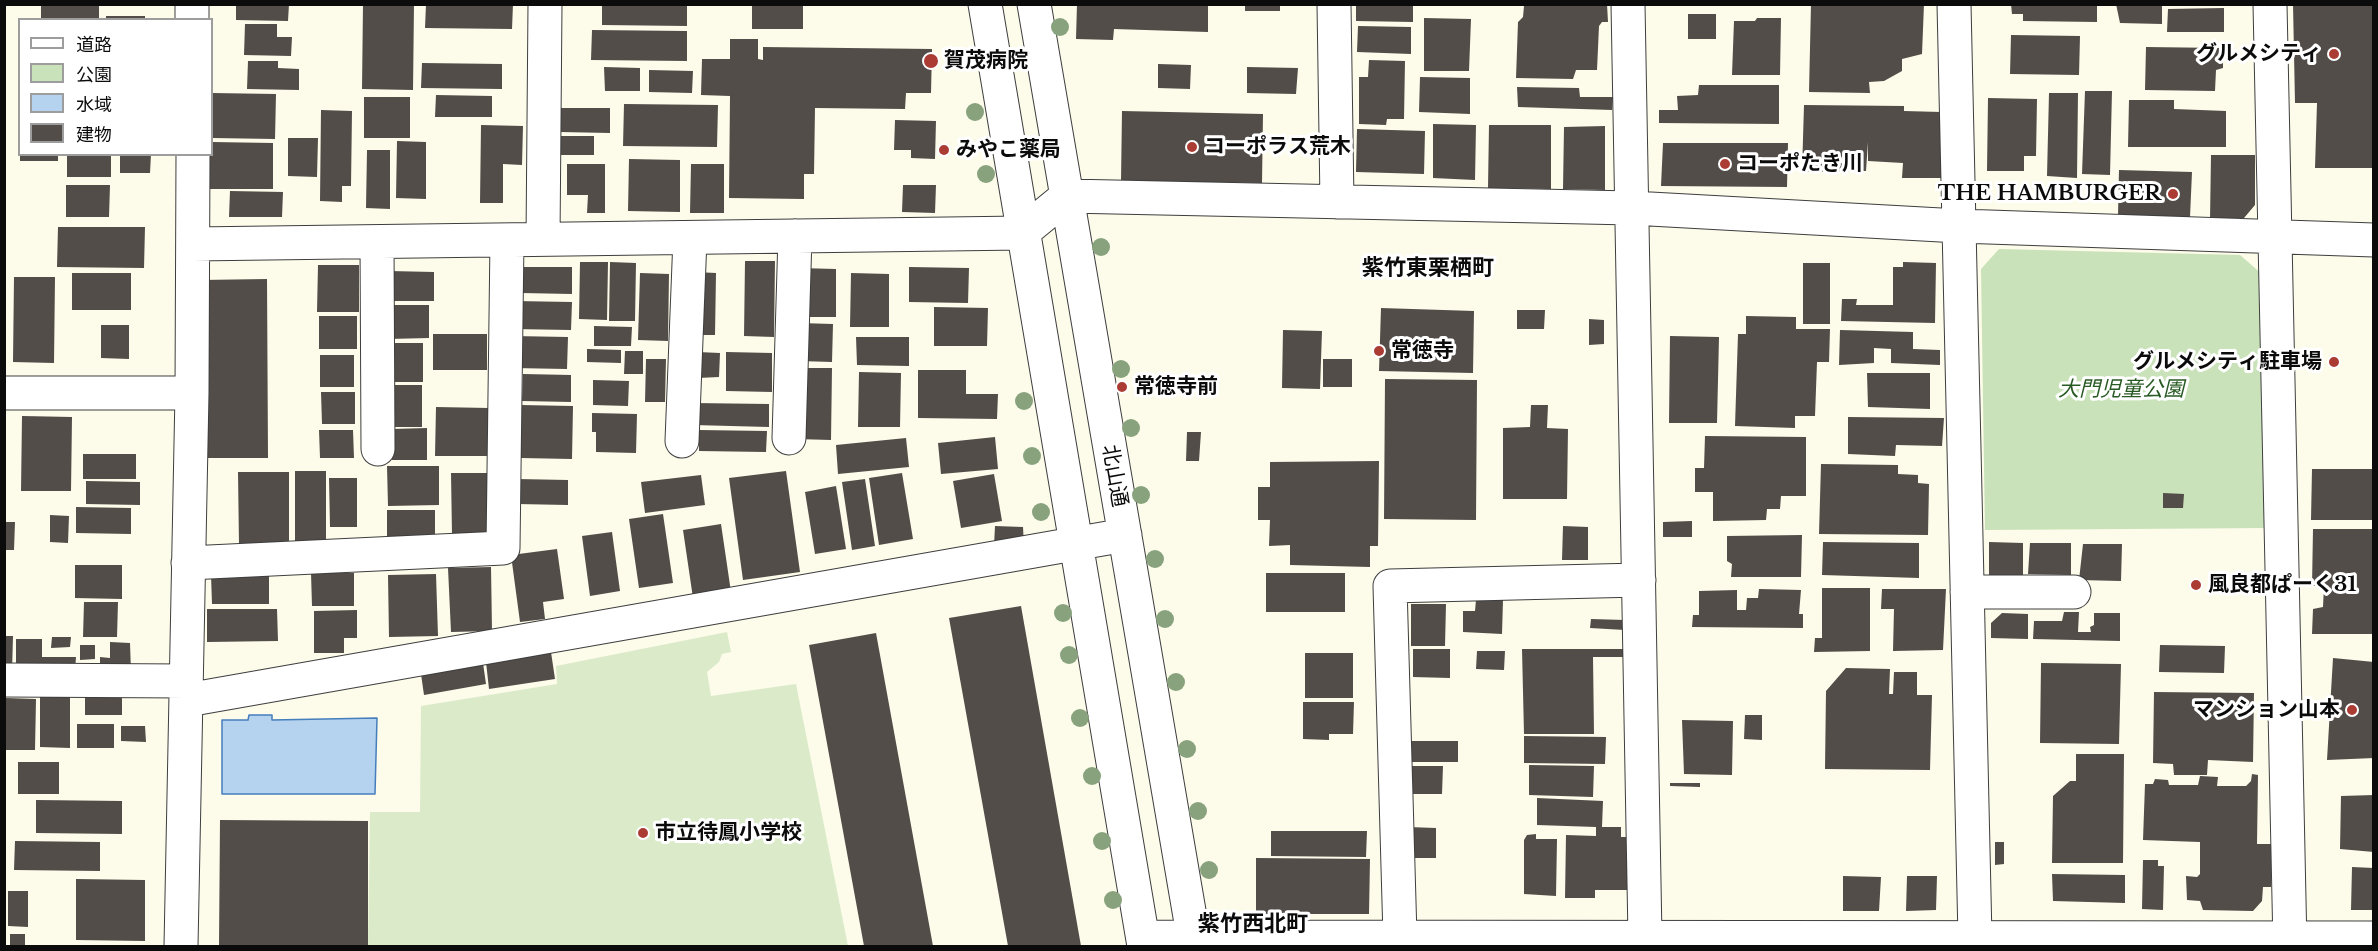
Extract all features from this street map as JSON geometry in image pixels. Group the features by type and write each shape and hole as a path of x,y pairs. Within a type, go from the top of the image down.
{"street":[{"path":"543,239 545,4"},
{"path":"985,4 1144,942 1400,937 1563,942 1645,938 1769,942 1975,938 2100,942 2290,942 2373,938"},
{"name":"北山通","path":"1034,4 1195,942"},
{"path":"1334,4 1337,202"},
{"path":"1628,4 1645,938"},
{"path":"1954,4 1975,938"},
{"path":"2270,4 2275,238 2285,313 2290,942"},
{"path":"182,946 192,393 193,156"},
{"path":"193,244 1022,233 1066,196 1632,208 1959,226 2275,238 2362,246"},
{"path":"789,438 795,236"},
{"path":"682,441 690,238"},
{"path":"188,562 503,548 507,240"},
{"path":"377,242 378,449"},
{"path":"4,393 192,393"},
{"path":"4,680 186,691 1125,535"},
{"path":"1400,937 1390,586 1639,580"},
{"path":"1967,592 2074,592"}],"green space":[{"name":"大門児童公園","path":"1999,249 2240,255 2263,275 2267,528 1985,530 1981,269"},
{"path":"727,632 731,652 722,654 719,662 707,672 711,696 796,684 848,946 368,946 370,812 420,812 421,706 557,684 556,666"}],"water":[{"path":"249,715 272,715 272,720 377,718 375,794 222,794 222,720 248,720"}],"building":[{"path":"41,4 99,5 99,18 41,18"},
{"path":"236,4 289,4 288,21 236,20"},
{"path":"363,4 414,4 413,90 362,89"},
{"path":"426,4 513,4 512,29 425,28"},
{"path":"602,4 687,4 687,26 602,25"},
{"path":"752,4 803,4 803,29 752,29"},
{"path":"1077,4 1208,4 1208,32 1114,29 1113,40 1076,39"},
{"path":"1245,4 1280,4 1280,11 1245,11"},
{"path":"1356,4 1413,4 1413,22 1356,21"},
{"path":"1607,4 1608,22 1602,22 1599,26 1597,70 1576,70 1573,79 1516,78 1518,22 1523,17 1524,6"},
{"path":"1811,4 1924,4 1922,54 1902,59 1902,71 1884,81 1869,82 1870,93 1809,92"},
{"path":"2011,4 2097,4 2097,22 2023,21 2023,14 2012,14"},
{"path":"2116,4 2162,4 2162,24 2120,23"},
{"name":"グルメシティ","path":"2293,4 2374,4 2374,168 2315,168 2317,103 2295,103"},
{"path":"2224,8 2224,32 2167,32 2168,9"},
{"path":"1688,14 1716,14 1716,39 1688,39"},
{"path":"106,16 145,16 145,18 106,18"},
{"path":"1424,18 1471,19 1469,71 1424,71"},
{"path":"1757,18 1781,18 1780,75 1732,75 1734,21 1755,21"},
{"path":"245,24 277,24 277,37 292,37 291,56 244,55"},
{"path":"1358,26 1411,27 1411,54 1357,52"},
{"path":"592,30 687,31 687,61 591,60"},
{"path":"2011,35 2080,36 2079,75 2010,74"},
{"path":"730,39 758,39 758,59 763,60 763,47 932,49 931,93 906,93 905,109 815,108 814,174 804,174 804,199 729,198 730,96 701,95 702,59 730,59"},
{"path":"2146,47 2223,48 2223,68 2216,70 2215,91 2145,90"},
{"path":"1369,60 1405,61 1404,119 1387,119 1386,125 1359,124 1359,77 1368,77"},
{"path":"248,61 278,61 278,68 299,69 299,90 247,89"},
{"path":"422,63 502,64 502,89 421,88"},
{"path":"1158,64 1191,65 1190,89 1158,88"},
{"path":"604,67 640,68 640,91 605,91"},
{"path":"1247,67 1298,68 1296,94 1247,93"},
{"path":"649,70 693,71 692,93 649,92"},
{"path":"1420,77 1470,78 1470,114 1419,112"},
{"path":"1699,85 1779,85 1779,124 1659,123 1659,110 1678,110 1677,96 1698,95"},
{"path":"1517,87 1579,88 1580,97 1613,97 1612,110 1518,107"},
{"path":"2085,91 2112,91 2110,175 2082,174"},
{"path":"213,93 276,94 275,139 213,138"},
{"path":"2049,93 2078,93 2077,178 2047,176"},
{"path":"436,95 492,96 492,117 435,117"},
{"path":"364,97 410,97 410,138 364,138"},
{"path":"1988,98 2037,99 2036,156 2024,156 2024,171 1987,171"},
{"path":"2129,100 2174,100 2174,109 2226,111 2226,147 2128,147"},
{"path":"624,104 718,105 717,147 623,146"},
{"path":"1804,105 1904,106 1904,111 1941,112 1941,178 1902,178 1903,163 1868,161 1868,142 1866,171 1802,172"},
{"path":"560,108 610,108 610,133 560,132"},
{"path":"321,110 352,111 351,186 342,186 342,202 320,201"},
{"name":"コーポラス荒木","path":"1122,111 1263,114 1262,183 1121,181"},
{"path":"895,120 936,121 935,159 911,158 911,150 894,150"},
{"path":"1433,124 1476,125 1475,180 1433,178"},
{"path":"481,125 523,126 522,165 503,164 503,203 480,203"},
{"path":"1489,125 1551,125 1551,189 1488,188"},
{"path":"1605,126 1605,190 1563,189 1564,127"},
{"path":"1357,129 1425,131 1424,174 1356,172"},
{"path":"560,136 594,136 594,155 560,155"},
{"path":"288,138 318,138 317,177 288,176"},
{"path":"397,141 426,142 426,199 396,198"},
{"path":"213,142 273,143 273,189 205,189 205,156 213,156"},
{"name":"コーポたき川","path":"1663,143 1788,143 1787,187 1661,186"},
{"path":"367,150 390,150 390,209 366,208"},
{"path":"2211,155 2255,155 2255,205 2244,218 2236,221 2210,220"},
{"path":"20,156 58,156 58,161 20,161"},
{"path":"67,156 111,156 111,177 67,177"},
{"path":"120,156 151,156 150,173 120,173"},
{"path":"629,159 680,160 680,212 628,211"},
{"path":"567,164 605,164 605,213 587,213 588,195 567,195"},
{"path":"691,164 724,164 724,213 690,213"},
{"path":"2119,170 2192,172 2190,217 2118,215"},
{"path":"66,185 110,185 109,217 66,217"},
{"path":"903,185 936,185 935,213 902,212"},
{"path":"230,191 283,192 282,217 229,217"},
{"path":"58,227 145,227 144,268 57,267"},
{"path":"745,261 775,261 774,337 744,336"},
{"path":"580,262 608,262 607,320 579,319"},
{"path":"610,262 636,263 635,321 609,321"},
{"path":"1903,262 1936,263 1935,323 1841,321 1842,299 1857,299 1856,305 1893,305 1893,267 1903,267"},
{"path":"1803,263 1830,263 1830,324 1803,324"},
{"path":"318,265 359,265 359,312 317,312"},
{"path":"522,267 572,267 572,294 521,293"},
{"path":"909,267 969,268 968,303 909,302"},
{"path":"799,268 836,269 836,317 798,317"},
{"path":"389,271 434,272 434,301 389,301"},
{"path":"695,272 716,273 715,335 695,335"},
{"path":"72,273 131,273 131,310 72,310"},
{"path":"640,273 669,274 668,341 638,340"},
{"path":"851,273 889,274 889,327 850,327"},
{"path":"14,277 55,277 54,363 13,362"},
{"path":"267,279 268,458 202,458 201,280"},
{"path":"514,301 572,302 571,330 513,329"},
{"path":"388,305 429,305 429,338 388,339"},
{"path":"934,307 988,308 987,346 934,346"},
{"path":"1381,308 1474,311 1473,373 1379,371"},
{"path":"1517,310 1545,310 1544,329 1517,329"},
{"path":"319,316 357,316 357,349 319,349"},
{"path":"1746,316 1796,317 1796,329 1830,329 1829,362 1817,362 1815,416 1795,416 1795,428 1735,426 1738,334 1746,334"},
{"path":"1589,319 1604,320 1604,344 1589,345"},
{"path":"799,323 833,324 832,362 799,361"},
{"path":"101,325 129,325 129,359 101,358"},
{"path":"594,326 632,327 631,346 594,346"},
{"path":"1283,330 1322,331 1320,389 1282,388"},
{"path":"1840,330 1913,332 1913,349 1940,350 1940,365 1891,363 1891,349 1874,348 1874,363 1839,365"},
{"path":"433,334 487,334 487,370 433,370"},
{"path":"513,336 568,337 567,369 513,368"},
{"path":"1670,336 1719,337 1717,423 1669,423"},
{"path":"856,337 909,337 909,366 857,365"},
{"path":"389,343 423,343 423,382 390,382"},
{"path":"587,349 621,350 621,363 587,362"},
{"path":"625,351 643,351 643,374 624,374"},
{"path":"698,352 720,353 719,377 698,378"},
{"path":"726,352 772,353 772,392 726,391"},
{"path":"320,355 354,355 354,387 320,387"},
{"path":"646,359 666,359 665,402 645,402"},
{"path":"1323,359 1352,359 1352,387 1323,387"},
{"path":"797,368 832,368 831,440 796,439"},
{"path":"918,370 966,370 966,394 998,394 997,419 918,418"},
{"path":"859,372 901,373 900,427 858,427"},
{"path":"1867,373 1930,373 1930,409 1868,407"},
{"path":"523,374 571,375 571,402 522,401"},
{"path":"1385,379 1477,380 1476,520 1384,519"},
{"path":"593,380 629,381 628,406 593,405"},
{"path":"388,385 422,385 422,427 389,427"},
{"path":"321,392 355,392 355,424 322,424"},
{"path":"693,403 769,404 769,427 693,425"},
{"path":"521,405 573,406 572,459 521,458"},
{"path":"1531,405 1548,405 1547,428 1568,429 1567,499 1503,499 1503,428 1530,427"},
{"path":"436,407 489,408 488,456 435,456"},
{"path":"592,413 637,414 636,453 596,452 596,432 592,432"},
{"path":"22,416 72,417 71,491 21,491"},
{"path":"1848,417 1944,418 1942,446 1896,445 1895,456 1848,454"},
{"path":"427,428 427,460 392,460 392,429"},
{"path":"319,430 353,430 354,458 320,458"},
{"path":"699,430 767,431 766,452 699,451"},
{"path":"1187,432 1201,432 1199,461 1186,461"},
{"path":"1705,436 1806,437 1806,496 1781,496 1780,509 1767,509 1766,520 1713,521 1713,492 1695,492 1695,468 1704,468"},
{"path":"995,437 998,469 941,474 938,443"},
{"path":"906,438 909,467 838,474 836,445"},
{"path":"83,454 136,454 136,479 83,479"},
{"path":"1379,461 1378,546 1370,546 1370,567 1290,565 1290,545 1269,546 1270,520 1258,520 1258,487 1270,487 1270,462"},
{"path":"1821,464 1898,465 1898,474 1918,475 1918,483 1929,484 1928,535 1819,534"},
{"path":"387,466 439,466 439,505 388,506"},
{"path":"2312,469 2374,469 2374,520 2311,520"},
{"path":"295,471 326,471 326,543 295,543"},
{"path":"786,471 800,572 743,580 729,478"},
{"path":"238,472 289,472 289,545 239,545"},
{"path":"451,473 488,473 489,535 452,535"},
{"path":"902,473 913,539 879,545 869,478"},
{"path":"994,474 1002,521 961,528 953,481"},
{"path":"701,475 705,505 645,513 641,482"},
{"path":"329,478 357,478 357,527 330,527"},
{"path":"517,479 568,480 568,505 517,504"},
{"path":"865,479 875,546 852,550 842,482"},
{"path":"86,481 140,482 140,505 86,504"},
{"path":"836,486 846,549 815,554 805,492"},
{"path":"2163,493 2184,494 2183,508 2163,508"},
{"path":"76,507 131,508 131,534 76,533"},
{"path":"387,510 435,510 435,541 387,541"},
{"path":"663,514 673,583 639,588 629,519"},
{"path":"50,515 69,516 68,543 50,542"},
{"path":"1692,521 1692,537 1663,537 1663,522"},
{"path":"4,522 15,522 14,550 4,550"},
{"path":"721,524 731,592 693,598 683,530"},
{"path":"995,526 1023,527 1024,546 994,546"},
{"path":"1563,526 1588,527 1588,560 1562,560"},
{"path":"2313,529 2374,529 2374,634 2312,634 2313,609 2323,607 2324,586 2312,586"},
{"path":"612,532 620,591 590,596 582,536"},
{"path":"1802,535 1801,577 1731,577 1732,564 1727,561 1727,536"},
{"path":"1823,542 1919,543 1919,578 1822,575"},
{"path":"1989,542 2023,543 2023,578 1989,578"},
{"path":"2030,543 2071,543 2071,575 2028,574"},
{"path":"2083,544 2122,544 2121,581 2079,580"},
{"path":"557,549 564,599 543,602 545,619 520,622 511,555"},
{"path":"75,565 122,565 122,599 75,598"},
{"path":"491,567 492,631 451,632 448,568"},
{"path":"311,573 354,573 354,606 312,606"},
{"path":"1266,573 1345,573 1345,612 1266,612"},
{"path":"436,574 438,636 389,637 388,575"},
{"path":"211,575 269,575 269,604 212,604"},
{"path":"1822,588 1870,588 1870,651 1814,652 1815,638 1822,638"},
{"path":"1759,589 1801,590 1799,614 1803,614 1803,628 1692,627 1693,615 1699,615 1699,591 1737,590 1737,610 1746,610 1747,598 1758,598"},
{"path":"1882,589 1946,589 1943,650 1893,651 1894,609 1881,609"},
{"path":"1476,600 1503,600 1502,634 1463,632 1463,611 1475,611"},
{"path":"84,602 118,602 117,637 83,637"},
{"path":"1411,604 1446,604 1445,646 1411,646"},
{"path":"1021,606 1081,946 1008,946 949,618"},
{"path":"207,609 277,609 278,641 207,642"},
{"path":"357,610 357,638 344,638 344,653 314,653 314,611"},
{"path":"2064,612 2079,612 2078,632 2091,632 2090,627 2094,625 2094,613 2120,613 2120,641 2033,639 2034,621 2062,621"},
{"path":"2002,613 2028,614 2028,639 1991,638 1991,623"},
{"path":"1591,619 1625,620 1625,630 1590,628"},
{"path":"876,633 933,946 864,946 809,645"},
{"path":"4,636 13,636 12,672 4,672"},
{"path":"52,637 71,637 70,647 51,648"},
{"path":"16,639 42,639 42,657 76,657 75,671 16,670"},
{"path":"110,642 130,643 131,672 100,670 100,657 110,658"},
{"path":"80,645 95,645 95,659 80,660"},
{"path":"2160,645 2225,646 2224,673 2159,672"},
{"path":"1413,649 1450,649 1450,678 1413,677"},
{"path":"1522,649 1625,649 1624,657 1593,657 1594,734 1524,734"},
{"path":"1477,651 1505,651 1504,670 1476,669"},
{"path":"551,652 555,679 489,689 486,662"},
{"path":"1305,653 1353,653 1353,698 1305,698"},
{"name":"マンション山本","path":"2333,658 2374,662 2374,758 2327,760"},
{"path":"483,663 486,684 424,695 421,674"},
{"path":"2041,663 2121,664 2119,744 2040,743"},
{"path":"1846,668 1890,669 1889,694 1893,694 1894,672 1917,672 1917,695 1932,695 1930,770 1825,769 1826,691"},
{"path":"2154,692 2254,693 2253,762 2208,760 2207,775 2174,775 2173,764 2153,763"},
{"path":"85,695 122,695 122,715 85,715"},
{"path":"40,696 70,696 70,748 40,747"},
{"path":"6,698 36,699 35,750 5,750"},
{"path":"1303,702 1354,702 1353,734 1329,734 1329,740 1303,739"},
{"path":"1745,715 1762,715 1762,740 1744,739"},
{"path":"1682,720 1733,721 1732,775 1684,774"},
{"path":"77,724 114,724 114,748 77,748"},
{"path":"121,726 145,726 146,742 121,741"},
{"path":"1524,736 1606,737 1605,764 1524,763"},
{"path":"1409,741 1458,741 1458,762 1409,762"},
{"path":"2076,754 2124,754 2123,863 2052,863 2053,796 2070,781 2076,781"},
{"path":"18,762 59,762 59,794 18,794"},
{"path":"1529,765 1594,766 1593,797 1529,795"},
{"path":"1408,766 1443,766 1442,794 1408,794"},
{"path":"2252,774 2258,775 2257,844 2272,844 2271,887 2263,887 2262,901 2253,911 2203,910 2200,901 2187,900 2186,876 2197,877 2200,874 2200,842 2143,840 2145,784 2153,784 2155,779 2168,780 2169,785 2198,785 2200,776 2218,777 2217,786 2246,786 2251,781"},
{"path":"1670,783 1700,783 1700,787 1670,786"},
{"path":"2374,795 2374,852 2340,849 2341,796"},
{"path":"1537,798 1603,801 1602,827 1621,827 1621,837 1628,837 1627,890 1595,890 1595,898 1565,898 1566,835 1596,836 1596,827 1537,825"},
{"path":"36,800 122,801 122,834 36,833"},
{"path":"220,820 368,821 368,946 219,946"},
{"path":"1408,827 1436,828 1436,858 1408,858"},
{"path":"1271,831 1367,831 1366,857 1271,856"},
{"path":"1536,834 1536,839 1557,839 1556,896 1524,894 1524,840 1527,835"},
{"path":"15,841 100,842 100,871 14,870"},
{"path":"1995,842 2004,842 2004,864 1995,865"},
{"path":"1256,858 1370,859 1369,914 1256,914"},
{"path":"2143,860 2158,860 2158,866 2164,866 2163,910 2142,909"},
{"path":"2352,867 2374,868 2374,910 2351,910"},
{"path":"2052,874 2125,875 2125,903 2053,901"},
{"path":"1843,876 1881,877 1879,911 1843,911"},
{"path":"1907,876 1937,876 1936,910 1906,911"},
{"path":"76,879 145,880 145,941 76,940"},
{"path":"8,891 28,891 28,927 8,926"},
{"path":"10,934 25,934 25,946 10,946"}],"place":[{"name":"グルメシティ","path":"2334,54"},
{"name":"賀茂病院","path":"931,61"},
{"name":"コーポラス荒木","path":"1192,147"},
{"name":"みやこ薬局","path":"944,150"},
{"name":"コーポたき川","path":"1725,164"},
{"name":"THE HAMBURGER","path":"2173,194"},
{"name":"常徳寺","path":"1379,351"},
{"name":"グルメシティ駐車場","path":"2334,362"},
{"name":"常徳寺前","path":"1122,387"},
{"name":"風良都ぱーく31","path":"2196,585"},
{"name":"マンション山本","path":"2352,710"},
{"name":"市立待鳳小学校","path":"643,833"}],"district":[{"name":"紫竹東栗栖町","path":"1428,269"},
{"name":"紫竹西北町","path":"1253,925"}]}
